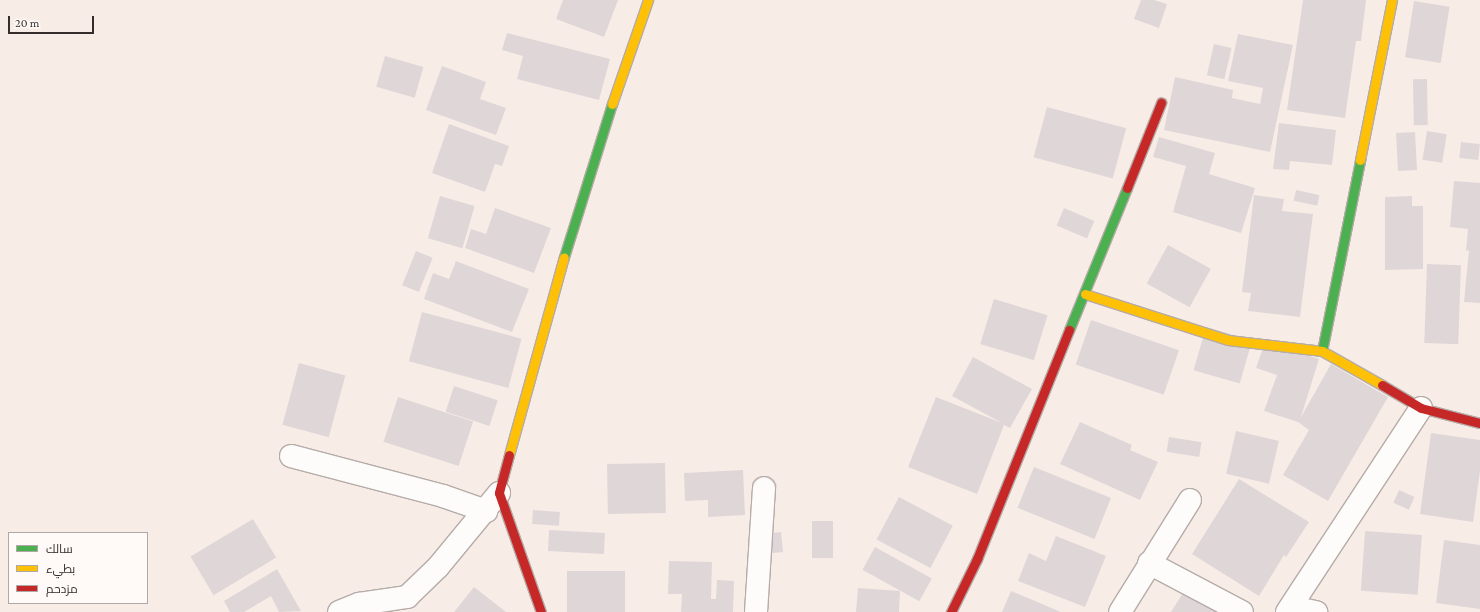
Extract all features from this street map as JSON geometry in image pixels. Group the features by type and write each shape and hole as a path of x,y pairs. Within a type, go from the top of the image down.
{"street":[{"path":"339,612 359,604 407,597 420,587 500,493 566,253 602,134 648,0"},
{"path":"1322,351 1392,0"},
{"path":"951,612 978,559 1161,103"},
{"path":"1085,294 1228,340 1322,351 1421,408 1480,423"},
{"path":"1316,612 1290,609 1421,408"},
{"path":"291,456 443,496 486,511"},
{"path":"756,612 764,488"},
{"path":"500,493 506,518 541,612"},
{"path":"1120,612 1149,563 1190,500"},
{"path":"1149,563 1242,612"}],"building":[{"path":"563,0 618,0 604,37 556,19"},
{"path":"1141,0 1154,0 1167,4 1159,28 1134,19"},
{"path":"1303,0 1366,0 1361,41 1356,41 1345,118 1287,110"},
{"path":"1414,1 1450,7 1441,63 1405,57"},
{"path":"507,33 610,59 599,100 517,79 523,56 502,50"},
{"path":"1238,34 1293,45 1270,152 1164,130 1175,77 1233,90 1232,98 1260,104 1263,88 1228,81"},
{"path":"1214,44 1232,48 1224,79 1207,75"},
{"path":"385,56 423,67 415,98 376,87"},
{"path":"442,66 486,82 480,99 506,108 496,135 426,110"},
{"path":"1413,79 1427,79 1428,125 1414,125"},
{"path":"1047,107 1126,128 1113,178 1034,157"},
{"path":"1279,123 1336,130 1332,165 1290,161 1289,170 1273,169"},
{"path":"449,124 509,146 502,166 495,164 485,192 432,173"},
{"path":"1427,131 1447,134 1442,163 1422,160"},
{"path":"1415,132 1417,170 1398,171 1396,133"},
{"path":"1159,137 1215,153 1209,174 1255,188 1241,233 1173,212 1186,166 1153,157"},
{"path":"1461,142 1480,144 1478,160 1459,158"},
{"path":"1454,181 1480,183 1480,303 1464,302 1469,250 1466,251 1468,229 1450,227"},
{"path":"1296,190 1319,195 1317,206 1294,201"},
{"path":"1254,195 1284,199 1282,211 1313,214 1300,317 1248,311 1251,293 1242,292"},
{"path":"440,196 475,206 462,248 428,238"},
{"path":"1412,196 1412,206 1423,206 1423,269 1385,270 1385,197"},
{"path":"495,208 551,228 534,273 465,248 471,229 486,234"},
{"path":"1064,208 1094,221 1087,238 1057,225"},
{"path":"1168,245 1211,269 1190,307 1147,283"},
{"path":"416,251 433,258 419,292 402,285"},
{"path":"456,261 529,289 512,332 424,299 433,273 449,279"},
{"path":"1427,264 1461,265 1458,344 1424,343"},
{"path":"994,299 1048,315 1034,360 980,344"},
{"path":"422,312 521,339 508,388 409,361"},
{"path":"1091,320 1179,350 1164,395 1076,364"},
{"path":"1206,327 1252,340 1240,383 1194,370"},
{"path":"1265,342 1319,359 1301,417 1331,364 1388,397 1328,501 1283,475 1309,430 1298,422 1264,411 1277,375 1256,368"},
{"path":"973,357 1032,389 1010,428 1004,425 977,494 908,467 936,397 1002,423 952,396"},
{"path":"299,363 345,375 329,437 282,425"},
{"path":"454,386 498,400 489,426 446,412"},
{"path":"398,397 473,421 459,466 383,442"},
{"path":"1080,422 1132,445 1130,450 1158,462 1140,500 1060,464"},
{"path":"1236,431 1279,441 1269,484 1226,474"},
{"path":"1431,433 1480,440 1480,471 1473,522 1420,514"},
{"path":"1169,437 1202,442 1199,457 1167,452"},
{"path":"665,463 666,513 608,514 607,464"},
{"path":"1034,467 1111,498 1094,539 1018,508"},
{"path":"743,470 745,515 708,517 708,500 685,501 684,473"},
{"path":"1239,479 1309,522 1286,557 1284,555 1259,596 1192,554"},
{"path":"1399,490 1415,497 1409,510 1393,503"},
{"path":"899,497 953,526 930,568 876,539"},
{"path":"533,510 560,512 559,526 532,524"},
{"path":"253,519 276,558 214,595 190,557"},
{"path":"812,521 833,521 833,558 812,558"},
{"path":"549,530 605,533 604,554 548,551"},
{"path":"1365,531 1422,535 1418,595 1361,591"},
{"path":"781,532 783,552 756,555 754,535"},
{"path":"1056,536 1106,556 1085,607 1018,581 1029,553 1046,561"},
{"path":"1444,540 1480,545 1480,609 1436,603"},
{"path":"875,547 932,579 919,601 862,570"},
{"path":"669,561 712,562 711,599 716,599 717,580 734,581 733,612 681,612 682,594 668,594"},
{"path":"277,569 301,611 279,612 271,596 244,612 230,612 224,601"},
{"path":"567,571 625,571 625,612 567,612"},
{"path":"474,587 506,612 454,612"},
{"path":"858,588 900,591 899,612 856,612"},
{"path":"1186,588 1225,612 1171,612"},
{"path":"1011,591 1061,612 1002,612"}],"traffic: fast":[{"path":"564,257 612,104"},
{"path":"1322,351 1360,160"},
{"path":"1069,330 1127,188"}],"traffic: slow":[{"path":"612,104 648,0"},
{"path":"1360,160 1392,0"},
{"path":"509,455 564,257"},
{"path":"1085,294 1228,340 1322,351 1382,385"}],"traffic: jam":[{"path":"1127,188 1161,103"},
{"path":"951,612 977,559 1069,330"},
{"path":"1382,385 1421,408 1480,423"},
{"path":"509,455 499,493 541,612"}]}
